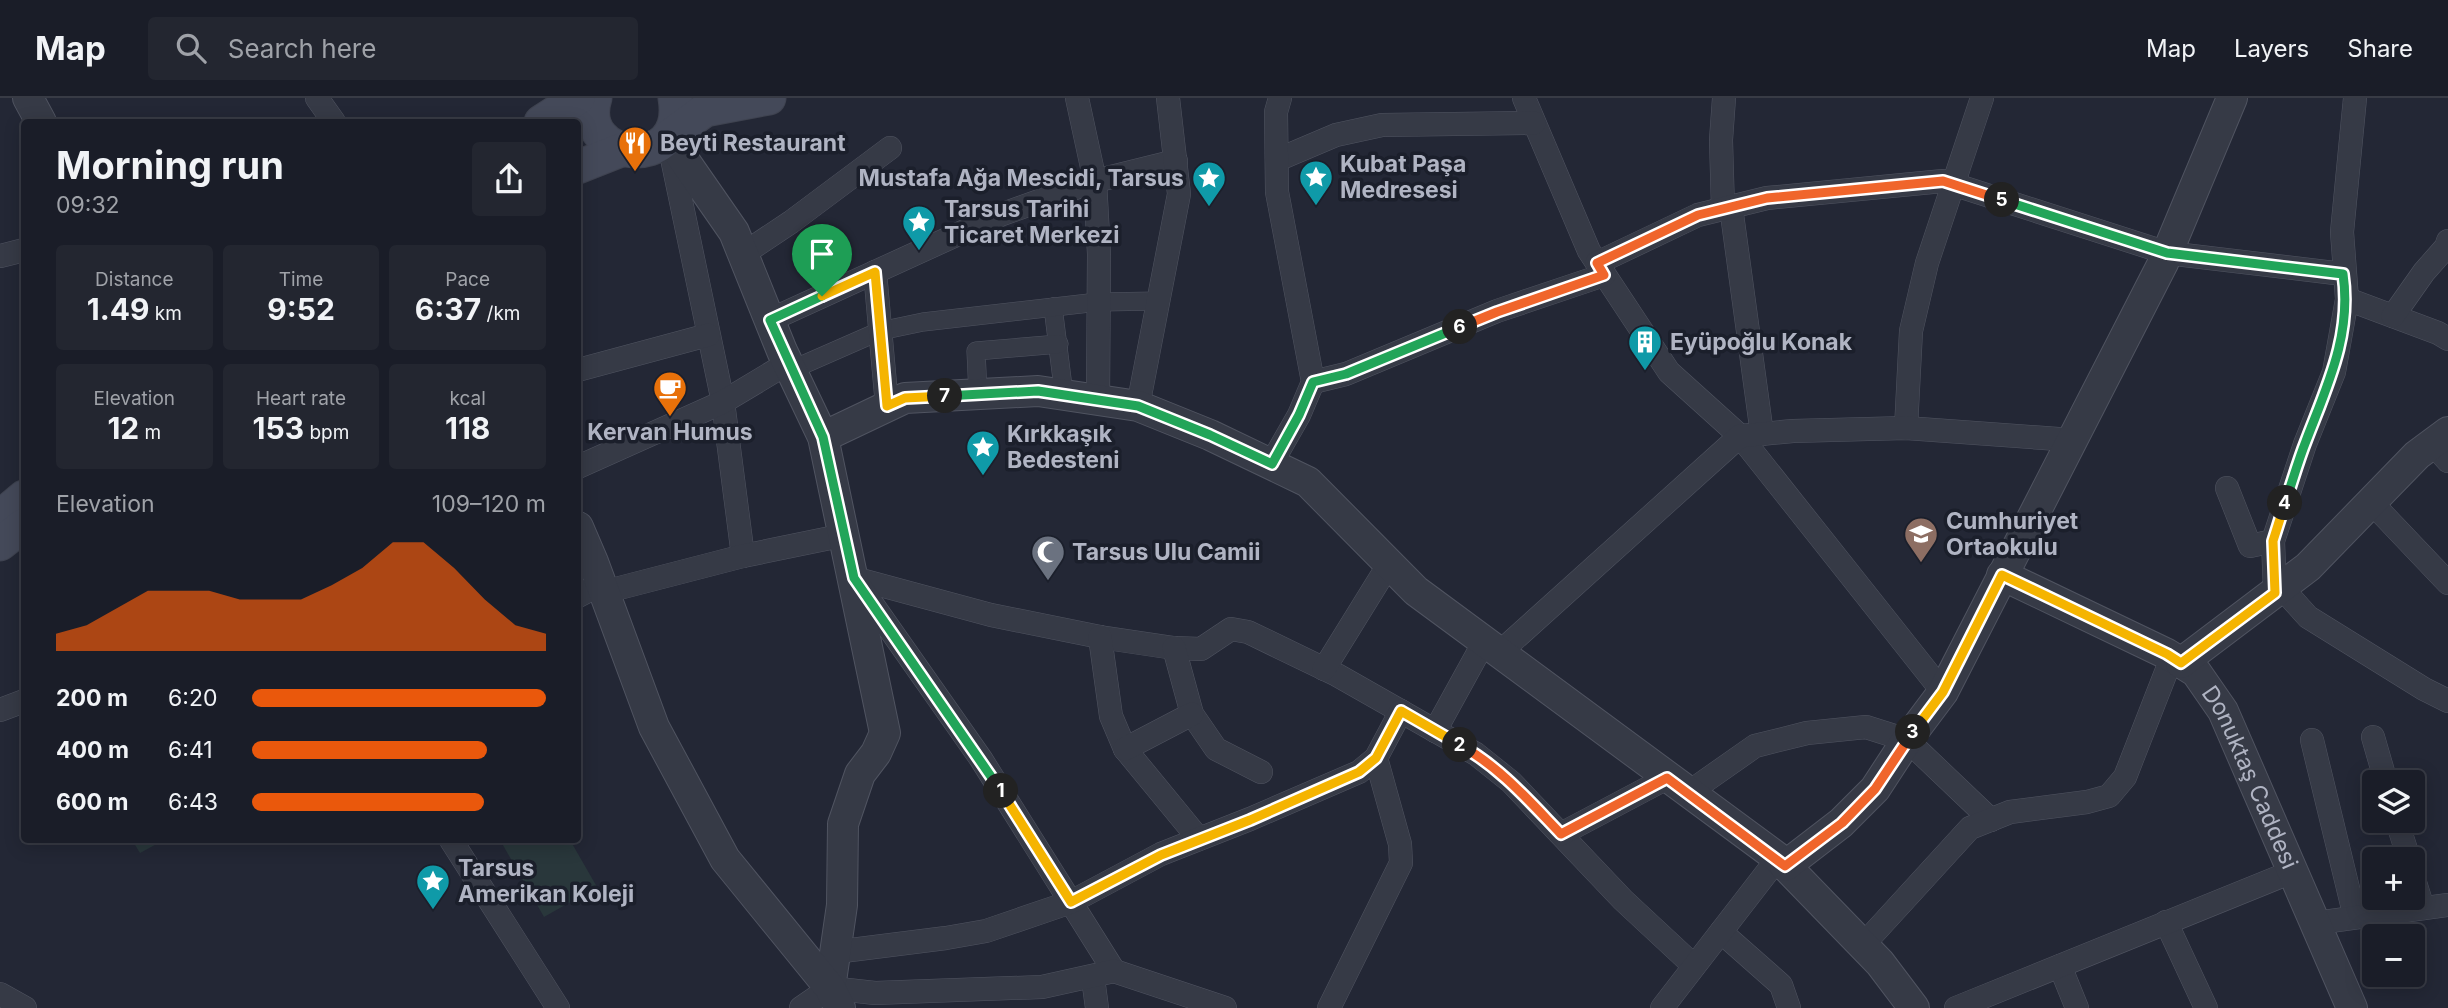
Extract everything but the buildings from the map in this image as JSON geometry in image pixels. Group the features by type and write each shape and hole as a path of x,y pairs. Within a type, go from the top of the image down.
{"main road":[{"path":"546,119 578,98"},
{"path":"595,98 593,117 597,130 606,141 621,149 644,152 657,146 705,110 769,98"},
{"path":"668,137 675,125 675,98"},
{"path":"581,166 621,149"},
{"path":"0,544 12,509"}],"street":[{"path":"28,98 39,119"},
{"path":"317,98 332,119"},
{"path":"1077,98 1095,181 1098,400"},
{"path":"1138,406 1179,194 1168,98"},
{"path":"1272,464 1299,415 1313,382 1277,192 1276,112 1280,98"},
{"path":"1524,98 1589,251 1669,372 1751,435 1943,692"},
{"path":"1724,98 1721,140 1751,435"},
{"path":"1906,428 1911,331 1927,263 1982,98"},
{"path":"1662,1008 1720,932 1781,862 1842,823 1875,789 1943,692 2167,253 2232,98"},
{"path":"2355,98 2342,232 2343,274 2347,299 2334,372 2305,444 2273,541 2279,590 2308,617 2448,701"},
{"path":"1277,160 1336,135 1382,125 1534,123"},
{"path":"668,137 734,232 790,367 823,437 885,733 876,752 860,774 843,824 842,905 835,952 835,998"},
{"path":"668,137 723,402 743,556"},
{"path":"743,254 791,222 890,148"},
{"path":"770,320 1000,215 1095,181 1176,161"},
{"path":"1313,382 1346,374 1601,269 1698,215 1767,198 1867,187 1943,181 2167,253 2343,274"},
{"path":"2393,316 2447,245"},
{"path":"0,256 21,251"},
{"path":"875,272 887,406"},
{"path":"2347,299 2448,339"},
{"path":"581,466 723,402 790,367 880,331 923,322 1098,302 1159,301"},
{"path":"1053,307 1064,395"},
{"path":"581,369 708,335"},
{"path":"978,394 975,351 1059,344"},
{"path":"823,437 905,398 1038,391 1138,406 1210,435 1308,482 1416,591 1781,862 1880,963 1914,1008"},
{"path":"1435,731 1492,648 1751,435 1906,428 2072,440"},
{"path":"1863,945 1970,828 2010,812 2087,802 2109,796 2126,777 2177,660 2308,567 2417,455 2443,446"},
{"path":"2227,488 2250,545 2273,541"},
{"path":"2371,502 2448,583"},
{"path":"594,591 845,535"},
{"path":"581,539 594,591 654,727 725,859 835,998"},
{"path":"1324,668 1390,564"},
{"name":"Donuktaş Caddesi","path":"2002,575 2177,660 2196,673 2223,711 2352,1008"},
{"path":"854,578 991,615 1100,638 1201,649 1231,629 1248,632 1324,668 1476,754 1511,782 1623,900 1694,966"},
{"path":"854,578 981,759 1071,902 1103,974 1097,1008"},
{"path":"1100,638 1111,716 1125,749 1199,839"},
{"path":"1174,648 1192,714 1216,749 1261,772"},
{"path":"0,710 21,702"},
{"path":"835,952 946,939 986,931 1071,902 1161,855 1359,772 1376,758 1401,711"},
{"path":"1125,749 1192,714"},
{"path":"1561,834 1678,786 1755,746 1807,733 1866,727 1907,740 1991,820"},
{"path":"2373,737 2383,770"},
{"path":"2312,740 2355,917"},
{"path":"1329,1008 1401,863 1400,844 1376,758"},
{"path":"453,843 558,1008"},
{"path":"1956,1008 2294,871"},
{"path":"2425,908 2448,905"},
{"path":"2316,923 2408,910"},
{"path":"2166,922 2206,1008"},
{"path":"1720,932 1781,985 1789,1008"},
{"path":"2060,966 2077,1008"},
{"path":"802,1008 835,998 875,993 1029,987 1103,974 1224,1008"},
{"path":"0,994 25,1008"}],"shaded area":[{"path":"134,843 158,843 140,853"},
{"path":"502,843 572,843 597,887 544,917"}],"place":[{"name":"Beyti Restaurant","path":"635,173"},
{"name":"Kubat Paşa Medresesi","path":"1316,207"},
{"name":"Mustafa Ağa Mescidi, Tarsus","path":"1209,208"},
{"name":"Tarsus Tarihi Ticaret Merkezi","path":"919,252"},
{"name":"Eyüpoğlu Konak","path":"1645,372"},
{"name":"Kervan Humus","path":"670,418"},
{"name":"Kırkkaşık Bedesteni","path":"983,477"},
{"name":"Cumhuriyet Ortaokulu","path":"1921,564"},
{"name":"Tarsus Ulu Camii","path":"1048,582"},
{"name":"Tarsus Amerikan Koleji","path":"433,911"}],"route":[{"path":"1943,181 2167,253 2343,274 2347,299 2334,372 2305,444 2273,541 2275,593 2181,663 2002,575 1943,692 1875,789 1842,823 1785,866 1778,858 1667,778 1561,834 1511,782 1476,754 1401,711 1376,758 1359,772 1250,820 1161,855 1071,902 981,759 854,578 823,437 770,320 822,296 875,272 887,406 905,398 1038,391 1138,406 1272,464 1299,415 1313,382 1346,374 1497,312 1604,275 1597,263 1698,215 1767,198 1943,181"}]}
